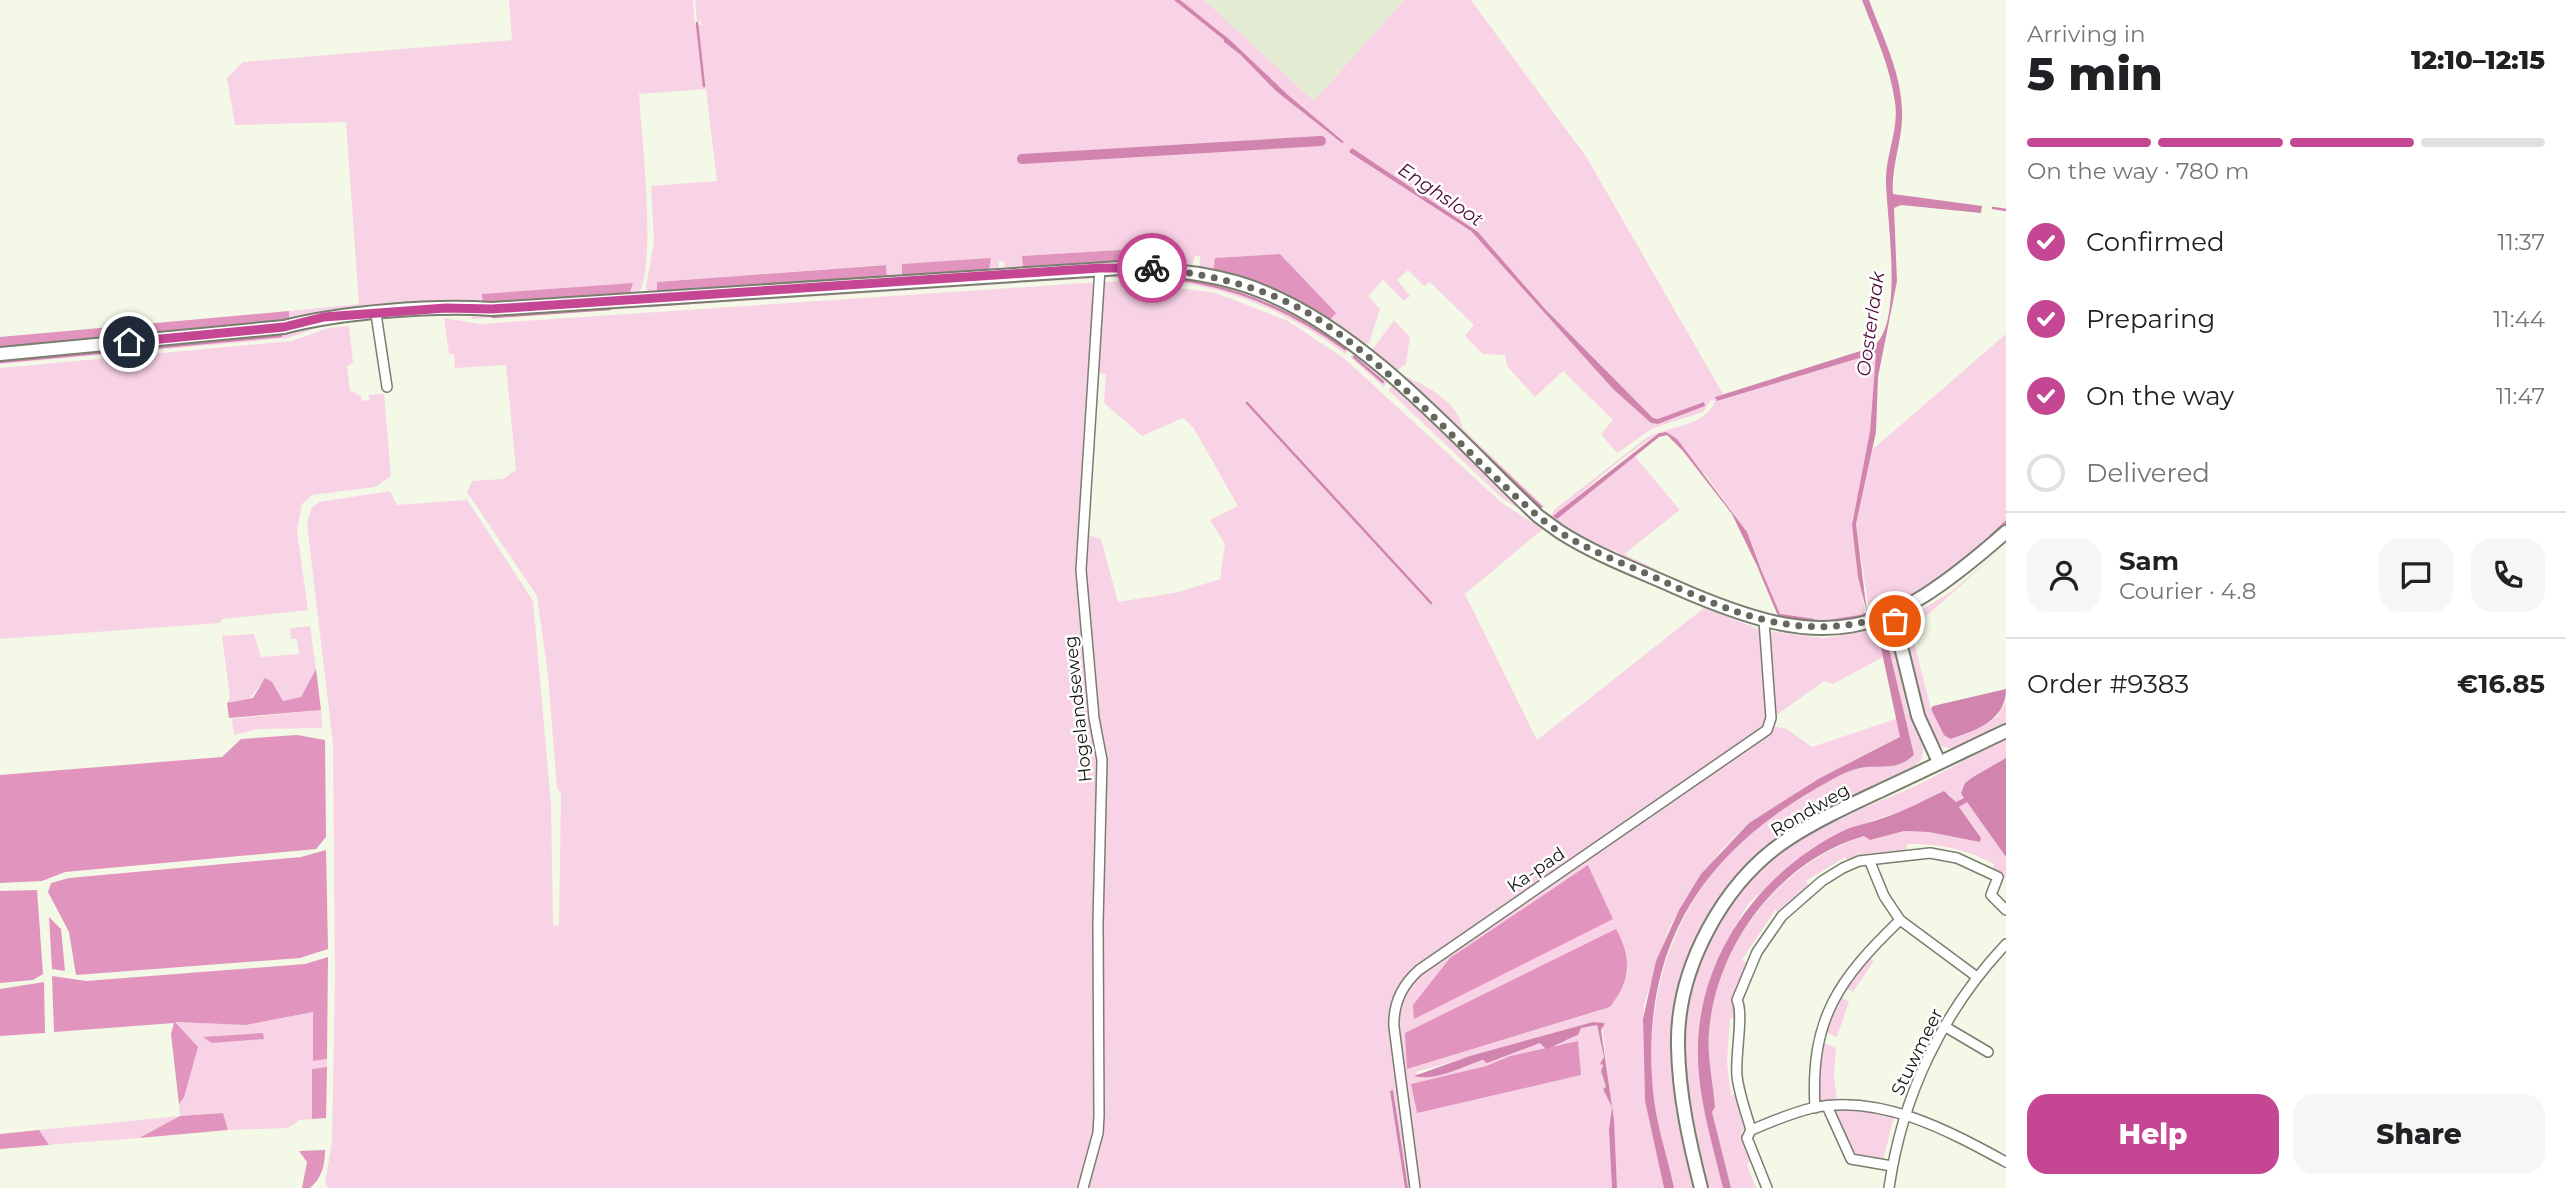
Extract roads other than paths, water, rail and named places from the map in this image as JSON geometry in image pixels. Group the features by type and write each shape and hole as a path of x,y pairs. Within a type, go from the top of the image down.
{"street":[{"path":"0,354 284,327 324,317 446,308 492,309 1100,268 1136,267 1196,272 1266,293 1315,318 1372,359 1547,523 1597,552 1715,604 1764,621 1827,628 1893,614 1917,602 1958,574 2006,531"},
{"name":"Hogelandseweg","path":"1083,1188 1098,1133 1099,1116 1097,934 1102,754 1094,718 1081,570 1100,268"},
{"path":"376,314 387,387"},
{"path":"1893,614 1918,716 1939,762"},
{"name":"Ka-pad","path":"1415,1188 1394,1027 1396,1004 1404,986 1419,970 1767,730 1771,718 1764,621"},
{"name":"Rondweg","path":"1700,1188 1682,1108 1678,1046 1685,992 1709,929 1741,883 1786,840 1829,815 2006,731"},
{"path":"1767,1188 1747,1138 1751,1130 1741,1096 1736,1060 1742,1009 1737,1000 1745,977 1768,934 1802,897 1843,868 1859,861 1870,862 1921,853 1966,861 1998,877 1990,895 2006,910"},
{"path":"1870,862 1884,896 1900,920 1976,977"},
{"path":"1815,1108 1812,1071 1815,1045 1836,993 1850,971 1900,920"},
{"name":"Stuwmeer","path":"1889,1188 1904,1115 1921,1071 1944,1026 1976,977 2005,946"},
{"path":"1944,1026 1988,1052"},
{"path":"1827,1107 1851,1159 1892,1166"},
{"path":"1751,1130 1815,1108 1870,1108 1904,1115 1952,1133 2006,1162"}],"waterway":[{"path":"697,23 704,86"},
{"name":"Enghsloot","path":"1225,41 1239,52"},
{"path":"1022,159 1321,141"},
{"path":"1993,208 2006,210"},
{"path":"1124,274 1185,280 1240,294 1293,316 1345,349"},
{"path":"906,288 929,287"},
{"path":"647,306 800,295"},
{"path":"628,307 640,306"},
{"path":"493,317 610,309"},
{"path":"0,362 281,336"},
{"path":"1354,357 1383,382"},
{"path":"1409,382 1541,507"},
{"path":"1247,403 1431,603"},
{"path":"1991,536 2006,522"},
{"path":"1958,564 1980,546"},
{"path":"1760,570 1779,615 1813,620"},
{"name":"Oosterlaak","path":"1830,621 1861,616 1900,601"}]}
